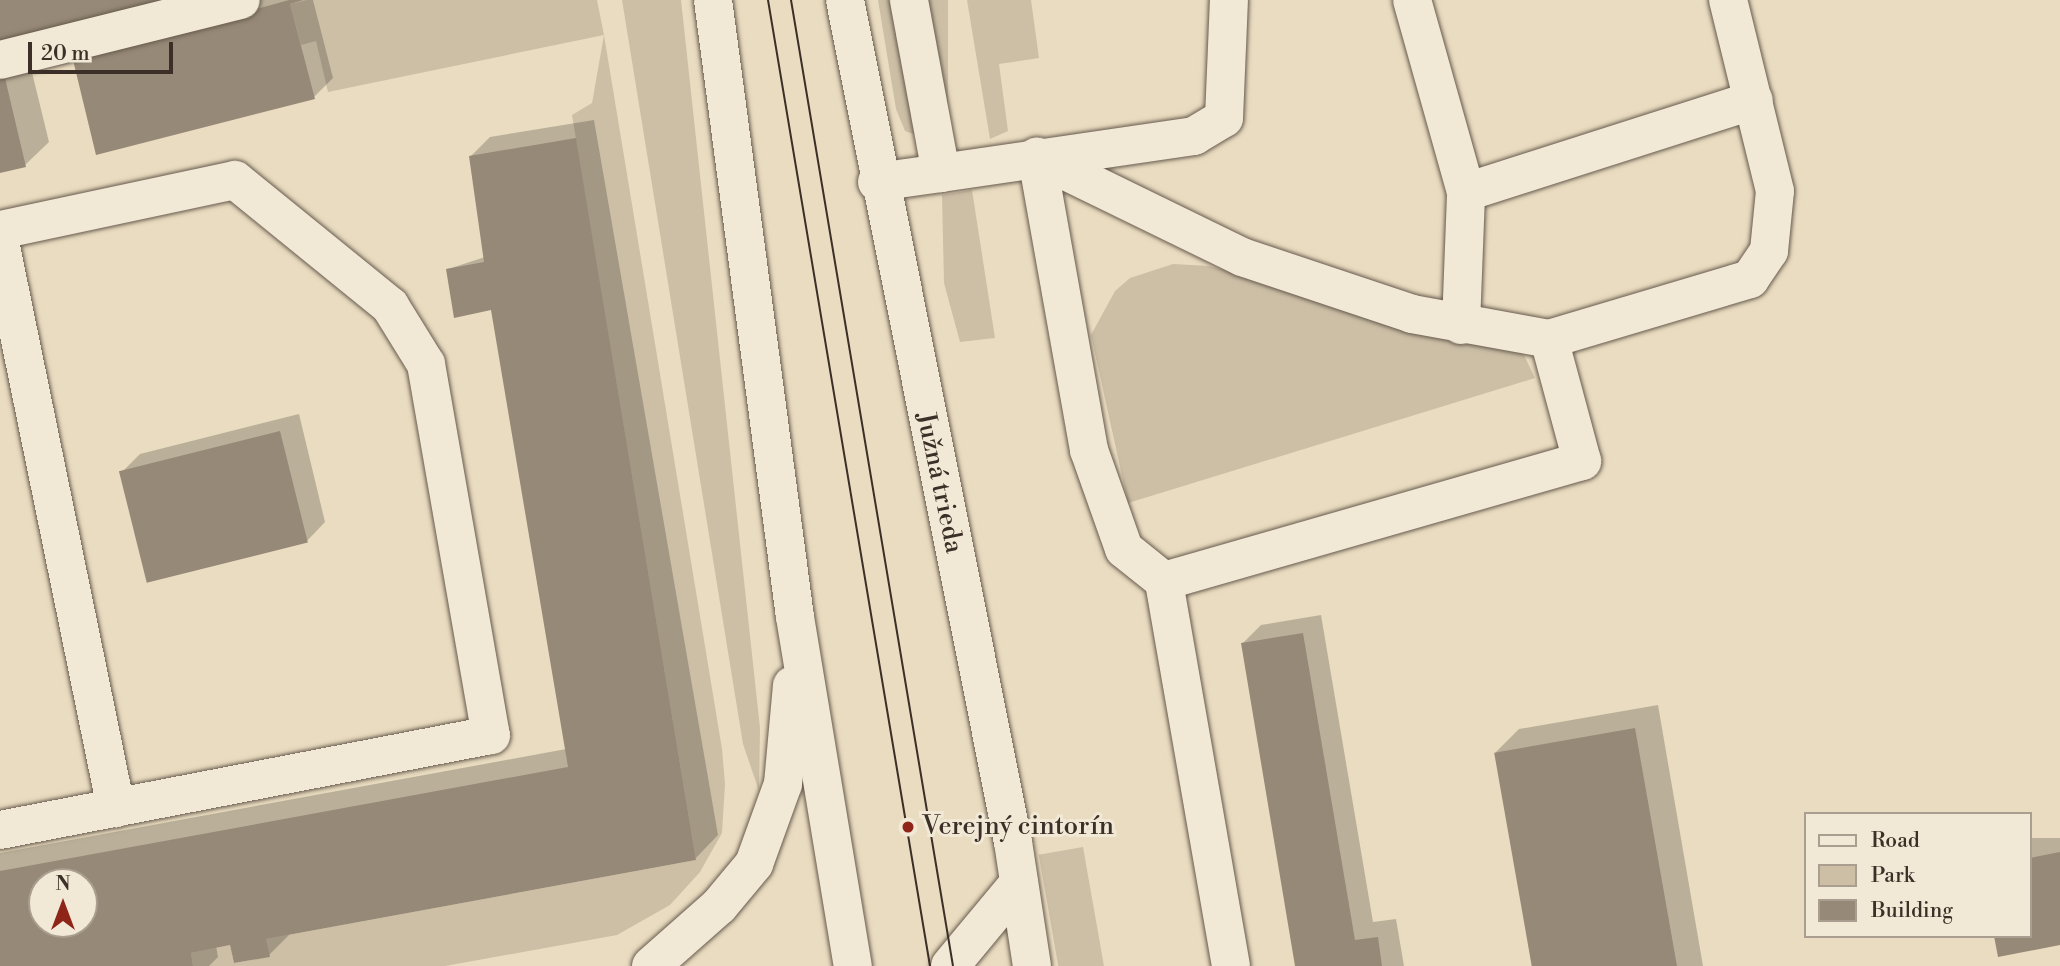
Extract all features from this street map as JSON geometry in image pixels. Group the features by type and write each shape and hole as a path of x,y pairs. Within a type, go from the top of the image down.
{"street":[{"path":"0,60 241,0"},
{"path":"713,0 795,617 853,966"},
{"name":"Južná trieda","path":"845,0 877,182 1019,883 1032,966"},
{"path":"909,0 941,173"},
{"path":"877,182 1195,136 1224,118 1229,0"},
{"path":"1412,0 1466,192 1461,326"},
{"path":"1037,157 1242,257 1461,326 1549,339 1750,279 1769,251 1774,191 1728,0"},
{"path":"1466,192 1754,100"},
{"path":"1037,157 1089,450 1124,549 1164,581 1231,966"},
{"path":"0,230 235,180 390,306 426,364 491,735 0,830"},
{"path":"0,242 116,808"},
{"path":"1164,581 1582,461 1549,339"},
{"path":"650,966 719,906 768,836 788,751 795,617"},
{"path":"950,966 1019,883"}],"green space":[{"path":"307,0 597,0 604,35 328,92 316,41 301,45 290,4"},
{"path":"622,0 681,0 760,728 759,791 743,744"},
{"path":"878,0 898,0 918,136 905,131 896,109"},
{"path":"926,0 948,0 948,151 926,151"},
{"path":"967,0 1031,0 1039,58 999,64 1008,131 990,139"},
{"path":"604,35 722,749 725,784 722,833 700,872 670,905 617,935 445,966 193,966 191,953 230,945 234,963 269,957 266,939 696,860 572,115 592,103"},
{"path":"972,190 995,338 960,342 944,283 942,195"},
{"path":"1173,264 1209,266 1520,347 1535,378 1128,503 1091,335 1115,291 1130,278"},
{"path":"1083,847 1104,966 1058,966 1039,855"}],"building":[{"path":"0,0 166,0 0,44"},
{"path":"289,0 303,0 290,4 315,99 96,155 73,60"},
{"path":"5,78 26,167 0,173 0,79"},
{"path":"576,138 696,860 266,939 270,957 234,963 230,945 191,953 193,966 0,966 0,871 568,767 491,310 454,318 446,269 484,262 469,156"},
{"path":"280,431 308,543 147,583 119,471"},
{"path":"1303,633 1355,940 1378,937 1382,966 1295,966 1241,643"},
{"path":"1635,728 1677,966 1532,966 1494,753"},
{"path":"2060,852 2060,945 1998,957 1994,938 2032,938 2032,858"}],"tram line":[{"path":"768,0 930,966"},
{"path":"791,0 953,966"}],"place":[{"name":"Verejný cintorín","path":"908,827"}]}
